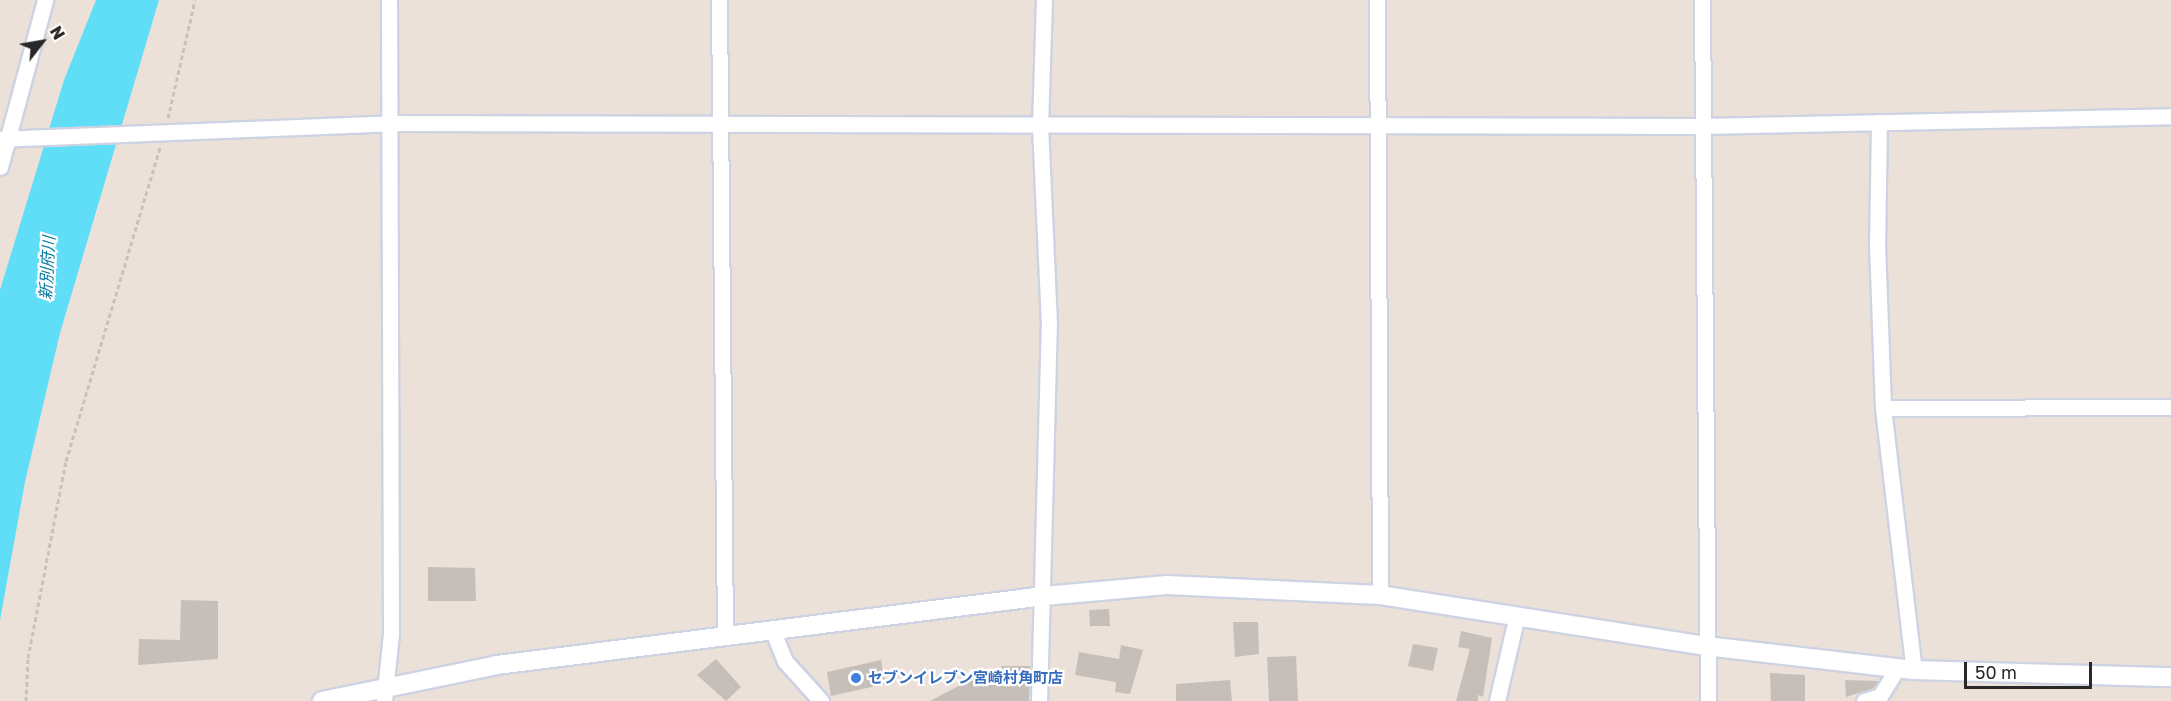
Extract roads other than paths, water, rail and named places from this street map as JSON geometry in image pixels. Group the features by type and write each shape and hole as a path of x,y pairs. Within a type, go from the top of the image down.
{"street":[{"path":"0,167 45,0"},
{"path":"384,693 390,633 391,123 389,0"},
{"path":"719,0 726,634"},
{"path":"1039,701 1044,596 1050,324 1040,127 1044,0"},
{"path":"1377,0 1380,595"},
{"path":"1702,0 1708,701"},
{"path":"9,137 391,123 720,127 1702,126 2171,116"},
{"path":"1864,701 1880,696 1906,669 1882,408 1876,244 1878,122"},
{"path":"1882,408 2171,406"},
{"path":"322,701 384,693 726,634 1044,596 1167,585 1380,595 1706,646 1906,669 2171,677"},
{"path":"1497,701 1517,615"},
{"path":"772,629 786,661 821,701"}],"water":[{"name":"新別府川","path":"96,0 159,0 60,333 25,482 0,620 0,290 64,80"}],"place":[{"name":"セブンイレブン宮崎村角町店","path":"856,678"}]}
